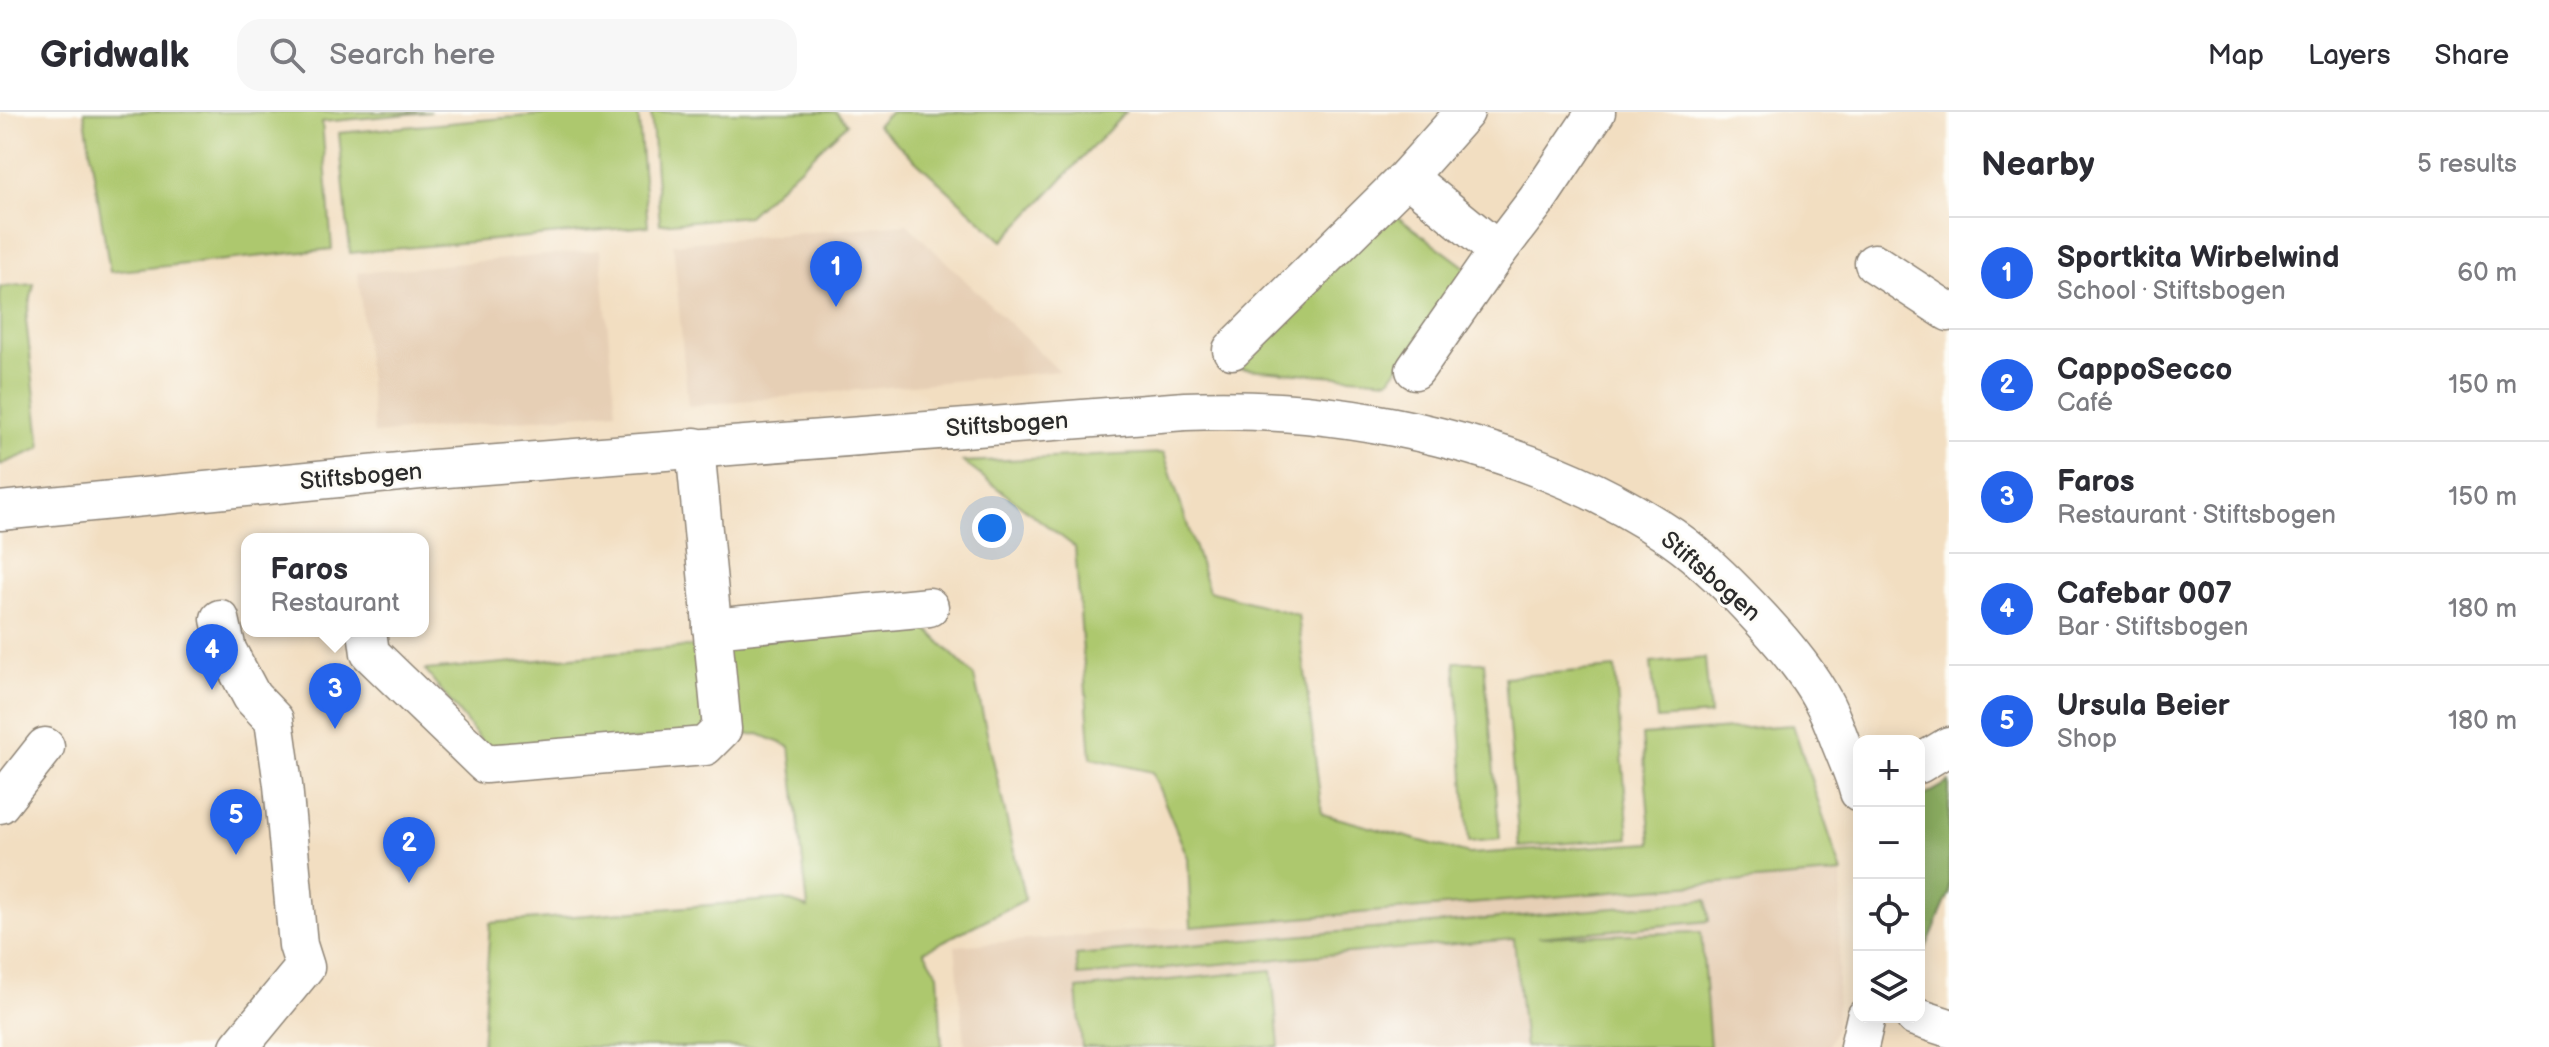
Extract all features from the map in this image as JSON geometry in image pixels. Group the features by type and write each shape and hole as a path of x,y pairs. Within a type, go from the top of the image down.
{"street":[{"path":"1232,350 1407,177 1465,112"},
{"path":"1415,370 1596,112"},
{"path":"1407,177 1498,251"},
{"path":"1874,263 1949,312"},
{"name":"Stiftsbogen","path":"0,511 695,447 1198,411 1293,414 1385,426 1476,446 1564,478 1673,538 1728,585 1783,643 1823,700 1853,773"},
{"path":"368,637 370,653 485,764 705,746 722,729 695,447"},
{"path":"712,628 929,607"},
{"path":"220,619 233,662 252,697 274,720 298,945 305,967 239,1047"},
{"path":"1925,760 1949,746"},
{"path":"0,804 45,747"},
{"path":"1925,1020 1949,1028"},
{"path":"1859,1047 1865,1023"}],"shaded area":[{"path":"907,224 1059,371 688,406 673,244"},
{"path":"600,250 616,411 374,434 358,273"},
{"path":"1842,873 1836,1029 1828,1047 965,1047 955,946"}],"green space":[{"path":"84,112 431,112 322,122 332,249 110,272"},
{"path":"572,112 638,112 648,226 350,253 339,133"},
{"path":"651,112 836,112 847,124 748,216 660,224"},
{"path":"891,112 1126,112 1003,241 877,125"},
{"path":"1384,207 1469,270 1389,380 1232,368"},
{"path":"34,284 26,320 41,448 0,465 0,287"},
{"path":"1164,453 1209,591 1298,615 1322,814 1469,854 1651,843 1642,735 1793,725 1842,873 1191,927 1188,858 1152,772 1091,758 1075,547 963,462"},
{"path":"924,626 974,676 1025,900 924,951 938,974 942,1047 482,1047 490,923 782,899 808,908 790,747 759,734 487,748 425,670"},
{"path":"1705,658 1710,715 1657,719 1651,663"},
{"path":"1455,662 1484,662 1500,839 1469,842"},
{"path":"1615,668 1629,838 1519,847 1505,677"},
{"path":"1949,782 1949,894 1925,950 1925,807 1925,796"},
{"path":"1707,900 1709,921 1538,937 1701,932 1710,1047 1525,1047 1514,939 1078,976 1076,955"},
{"path":"1272,970 1279,1047 1082,1047 1077,989"}],"place":[{"name":"Sportkita Wirbelwind","path":"836,307"},
{"name":"Cafebar 007","path":"212,690"},
{"name":"Faros","path":"335,729"},
{"name":"Ursula Beier","path":"236,855"},
{"name":"CappoSecco","path":"409,883"}]}
